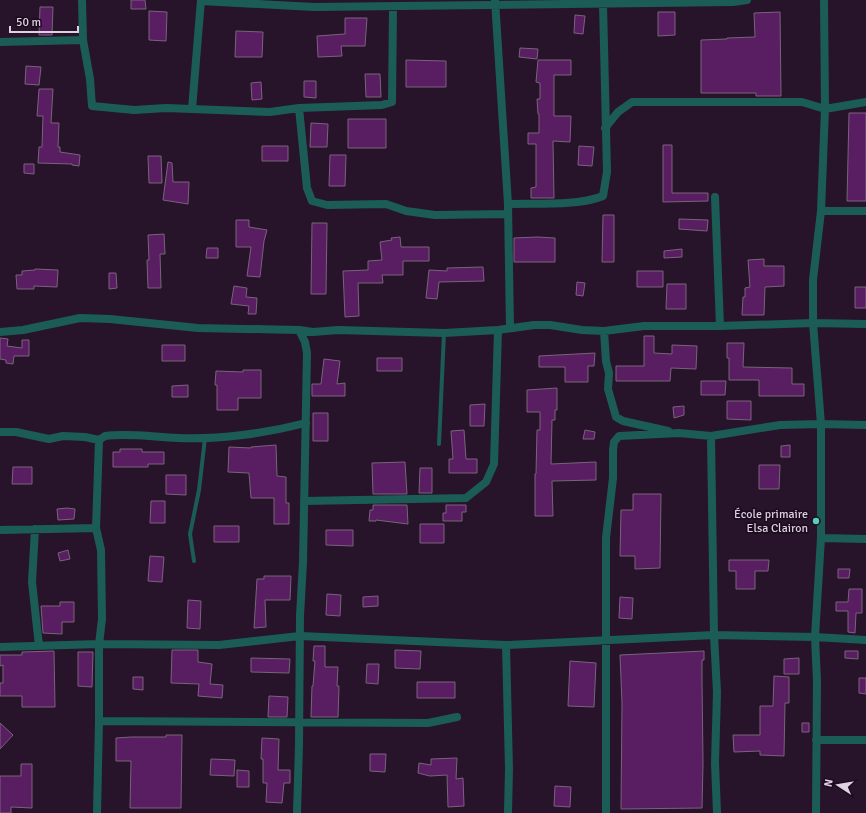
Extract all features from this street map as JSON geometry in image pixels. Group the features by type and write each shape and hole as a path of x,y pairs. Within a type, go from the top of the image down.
{"street":[{"path":"82,0 83,40 90,79 92,106 134,110 166,108 270,112 299,108 382,105 392,102 393,7"},
{"path":"192,109 201,1 314,7 356,3 393,7 495,3 603,4 733,2 747,0"},
{"path":"816,813 817,681 815,637 821,538 821,424 813,323 813,280 821,211 825,109 824,0"},
{"path":"495,3 508,204 510,328"},
{"path":"508,204 577,202 593,200 603,196 607,172 603,4"},
{"path":"0,42 83,40"},
{"path":"606,128 618,112 632,102 802,102 825,109 866,102"},
{"path":"299,108 307,188 312,200 327,205 386,204 406,210 435,215 508,214"},
{"path":"715,197 720,326"},
{"path":"821,211 866,211"},
{"path":"0,332 23,330 80,318 110,318 198,328 300,330 313,332 338,330 444,333 498,330 534,325 550,325 582,330 604,331 644,326 720,326 813,323 866,324"},
{"path":"297,813 307,353 305,342 300,330"},
{"path":"304,500 466,498 486,482 494,464 498,330"},
{"path":"604,331 606,361 609,373 608,389 616,417 623,420 679,433 711,436 780,425 866,425"},
{"path":"0,432 16,432 49,439 63,436 85,437 99,440 105,436 112,435 205,438 269,431 306,423"},
{"path":"606,813 606,538 614,478 614,442 618,436 679,433"},
{"path":"711,436 714,635 717,692 715,763 717,813"},
{"path":"96,813 99,721 99,644 102,619 101,550 96,528 99,440"},
{"path":"0,530 96,528"},
{"path":"35,529 32,582 39,646"},
{"path":"821,538 866,539"},
{"path":"0,647 99,644 219,645 300,636 506,645 714,635 815,637 866,640"},
{"path":"506,645 509,769 508,813"},
{"path":"99,721 428,723 456,717"},
{"path":"816,740 866,740"}],"lane":[{"path":"439,444 444,333"},
{"path":"194,561 190,534 205,438"}],"building":[{"path":"131,0 145,0 146,9 131,9"},
{"path":"40,7 53,7 52,35 39,35"},
{"path":"149,11 167,12 166,41 149,40"},
{"path":"658,12 675,12 675,35 658,36"},
{"path":"780,12 781,96 756,96 756,93 701,93 701,40 755,37 754,13"},
{"path":"575,15 585,16 583,34 574,33"},
{"path":"345,18 367,18 365,46 341,46 342,56 318,57 317,36 345,34"},
{"path":"236,31 263,32 262,57 235,57"},
{"path":"520,48 538,49 537,59 519,57"},
{"path":"406,60 446,61 446,87 406,87"},
{"path":"538,60 571,60 571,75 554,75 554,116 571,116 570,142 553,141 554,198 531,198 531,188 536,187 536,144 528,144 528,133 539,133 537,99 540,99 540,83 536,82"},
{"path":"26,66 41,67 39,85 25,84"},
{"path":"365,74 380,74 381,97 366,97"},
{"path":"304,81 316,81 316,98 304,97"},
{"path":"261,82 262,99 252,100 251,83"},
{"path":"39,89 53,89 51,123 59,123 58,147 60,147 60,152 80,155 79,166 72,164 38,163 39,147 42,147 43,116 37,116"},
{"path":"849,113 866,113 866,201 847,201"},
{"path":"348,119 386,119 386,148 348,148"},
{"path":"311,123 328,124 327,147 310,147"},
{"path":"663,145 672,145 672,193 708,193 708,201 663,202"},
{"path":"262,146 288,146 288,161 262,161"},
{"path":"579,146 594,147 592,166 578,165"},
{"path":"330,155 346,155 345,186 329,186"},
{"path":"148,156 161,156 162,183 149,183"},
{"path":"168,162 172,163 173,182 189,182 188,204 163,200"},
{"path":"24,164 34,164 34,174 24,173"},
{"path":"603,215 614,215 614,262 602,262"},
{"path":"679,219 708,220 707,231 679,229"},
{"path":"236,220 249,220 249,227 267,230 264,241 260,277 247,276 251,247 236,247"},
{"path":"312,223 327,223 326,294 311,294"},
{"path":"164,234 165,254 160,254 161,288 148,288 148,235"},
{"path":"400,237 401,247 429,247 429,261 403,261 403,275 382,275 383,283 358,283 359,316 345,317 343,271 368,270 368,261 382,260 380,242 392,240 391,238"},
{"path":"514,238 555,238 555,262 514,262"},
{"path":"207,248 218,248 218,258 206,258"},
{"path":"682,249 682,257 664,258 664,251"},
{"path":"764,259 764,266 784,266 784,286 765,287 764,315 742,315 745,288 750,287 748,260"},
{"path":"483,267 484,281 439,282 437,299 426,298 429,270 447,271 447,268"},
{"path":"35,269 58,270 57,287 34,286 34,289 17,289 16,275 22,275 22,271"},
{"path":"637,271 663,271 663,287 637,287"},
{"path":"109,273 116,273 117,288 109,289"},
{"path":"577,282 585,283 583,296 576,295"},
{"path":"667,284 686,284 686,309 666,309"},
{"path":"234,286 247,288 246,297 257,298 256,314 248,314 249,306 231,304"},
{"path":"855,287 866,287 866,308 855,308"},
{"path":"644,336 654,336 654,353 672,354 672,345 697,346 696,369 671,368 670,381 616,381 616,366 644,366"},
{"path":"0,338 8,339 7,346 22,348 22,340 29,340 29,356 14,356 13,364 6,363 6,360 0,359"},
{"path":"727,343 744,343 743,367 792,368 792,384 804,384 804,396 759,396 759,380 729,380"},
{"path":"162,345 185,345 185,361 162,361"},
{"path":"595,353 594,366 588,366 588,382 565,382 565,367 539,367 539,356"},
{"path":"377,358 402,358 402,371 377,371"},
{"path":"324,359 340,361 337,384 345,383 345,396 312,396 312,384 321,384"},
{"path":"243,370 261,370 261,398 238,398 238,410 217,410 217,385 215,385 216,371 243,372"},
{"path":"701,381 726,381 725,395 701,395"},
{"path":"188,385 188,397 172,397 172,386"},
{"path":"557,388 557,410 555,410 555,420 552,420 551,464 596,462 596,480 552,481 553,516 535,516 537,430 540,430 540,412 527,412 527,390"},
{"path":"727,401 751,401 751,420 727,419"},
{"path":"485,404 484,426 470,426 470,405"},
{"path":"684,406 684,415 674,418 673,407"},
{"path":"313,413 328,413 328,441 313,441"},
{"path":"464,430 466,459 477,459 477,473 449,473 449,459 453,459 451,431"},
{"path":"585,430 595,432 594,439 583,439"},
{"path":"276,445 277,476 286,477 286,503 289,503 289,524 274,524 274,498 251,498 249,473 228,472 229,447 251,448"},
{"path":"790,445 790,457 781,457 781,446"},
{"path":"120,449 142,449 142,452 164,452 164,464 148,464 148,467 113,467 113,452 120,452"},
{"path":"405,462 407,494 373,494 372,463"},
{"path":"759,465 780,465 779,489 759,489"},
{"path":"13,467 32,467 32,484 12,484"},
{"path":"420,468 432,468 432,493 419,493"},
{"path":"166,475 186,475 186,495 166,494"},
{"path":"633,494 661,494 660,568 635,569 635,556 620,556 621,510 633,510"},
{"path":"151,501 165,501 165,523 150,523"},
{"path":"373,505 407,505 408,524 376,520 369,521 370,510 373,510"},
{"path":"446,505 466,505 466,512 462,512 462,521 443,521 443,513 446,513"},
{"path":"57,509 75,509 74,519 58,520"},
{"path":"420,524 444,524 444,543 420,543"},
{"path":"214,526 239,526 239,542 214,542"},
{"path":"326,530 353,530 353,546 326,545"},
{"path":"68,550 70,559 60,561 58,553"},
{"path":"150,556 164,557 162,582 148,581"},
{"path":"729,560 769,560 768,571 755,571 755,589 736,589 736,571 729,571"},
{"path":"838,569 850,569 849,578 838,578"},
{"path":"264,576 291,576 290,600 265,600 266,627 254,628 257,579 264,579"},
{"path":"849,589 862,589 862,613 856,613 855,633 848,632 848,611 836,611 836,602 848,602"},
{"path":"327,594 341,595 340,616 326,615"},
{"path":"378,596 378,606 363,607 363,597"},
{"path":"620,597 633,598 632,619 619,618"},
{"path":"188,600 201,601 200,629 187,628"},
{"path":"60,602 74,602 74,622 62,622 62,634 43,633 41,606 60,606"},
{"path":"314,646 325,646 325,667 338,667 338,717 311,717 312,686 315,661 313,661"},
{"path":"172,650 198,650 198,662 212,664 210,684 223,685 222,698 198,696 199,684 171,683"},
{"path":"395,650 421,651 420,669 395,668"},
{"path":"54,651 55,707 22,707 22,696 0,696 0,683 3,683 3,665 0,666 0,655 22,655 22,652"},
{"path":"704,651 704,660 702,660 702,808 621,809 622,703 620,655"},
{"path":"845,651 858,651 858,659 845,658"},
{"path":"78,652 93,652 92,687 78,686"},
{"path":"251,658 290,659 289,673 251,672"},
{"path":"799,658 799,674 784,674 784,659"},
{"path":"570,661 596,663 594,707 568,706"},
{"path":"367,664 379,664 378,684 366,683"},
{"path":"774,676 789,677 789,703 785,703 784,756 760,755 760,751 734,752 733,735 760,735 760,706 773,706"},
{"path":"133,677 143,677 143,690 133,689"},
{"path":"859,678 866,678 866,694 859,693"},
{"path":"417,682 455,682 455,698 417,698"},
{"path":"269,696 288,697 287,717 268,717"},
{"path":"0,723 13,735 0,749"},
{"path":"802,723 809,723 809,732 802,732"},
{"path":"166,735 182,735 181,808 130,808 131,761 116,761 116,738 166,737"},
{"path":"262,738 279,739 278,770 290,770 290,783 284,783 282,803 266,802 267,783 263,783 263,759 261,759"},
{"path":"370,754 386,754 385,772 370,771"},
{"path":"457,758 456,779 463,778 464,806 448,807 447,775 430,776 418,773 419,763 431,765 431,759"},
{"path":"211,759 235,760 234,776 210,775"},
{"path":"21,764 32,764 32,808 11,807 11,813 0,813 0,776 21,776"},
{"path":"237,770 249,771 249,787 237,787"},
{"path":"555,786 571,787 570,807 554,806"}],"place":[{"name":"École primaire Elsa Clairon","path":"816,521"}]}
